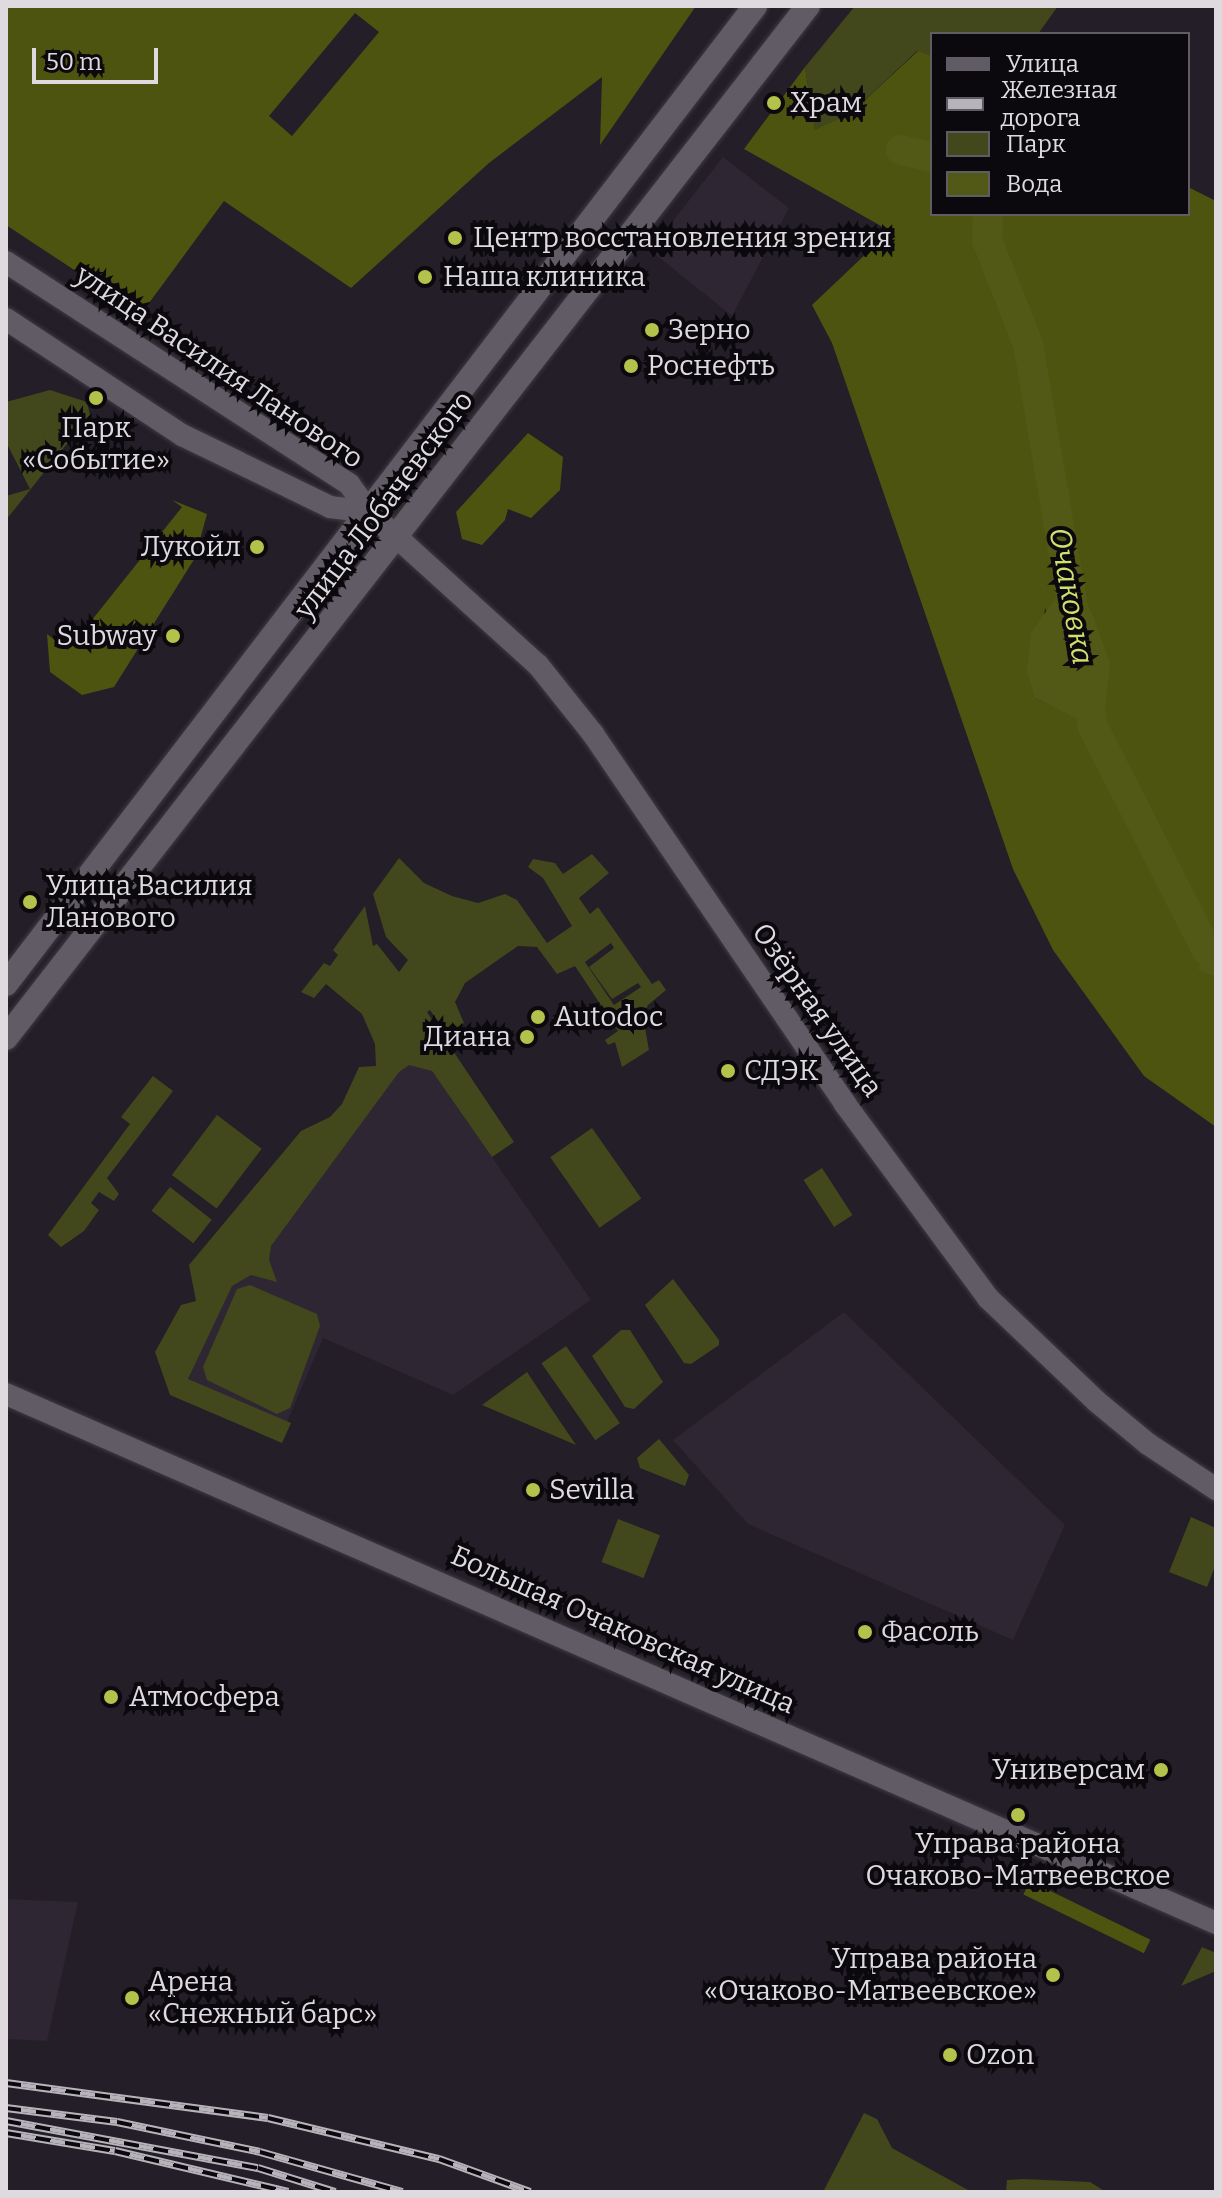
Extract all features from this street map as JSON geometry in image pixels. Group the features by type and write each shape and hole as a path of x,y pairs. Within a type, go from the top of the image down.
{"main road":[{"name":"улица Лобачевского","path":"6,984 755,6"},
{"name":"улица Лобачевского","path":"6,1038 399,537 808,6"}],"street":[{"name":"улица Василия Ланового","path":"6,262 349,484 369,512"},
{"name":"улица Василия Ланового","path":"6,319 182,435 330,507 369,512"},
{"name":"Озёрная улица","path":"369,512 562,692 836,1091 988,1298 1096,1401 1148,1444 1216,1489"},
{"name":"Большая Очаковская улица","path":"6,1394 1216,1923"}],"shaded area":[{"path":"6,6 696,6 600,145 602,77 489,163 351,288 224,201 141,314 6,225","holes":["355,13 379,32 292,136 269,116"]},
{"path":"918,51 930,55 930,216 1190,216 1190,188 1216,201 1216,1127 1144,1076 1053,950 1013,869 832,343 812,305 890,231 744,149 805,67 815,130 851,113","holes":["1045,608 1093,726 1035,698"]},
{"path":"723,157 789,208 732,316 650,250"},
{"path":"528,433 563,457 560,490 531,518 508,509 505,520 482,545 462,539 456,512"},
{"path":"172,500 207,514 195,558 114,687 82,695 50,672 47,634 68,650 182,507"},
{"path":"417,1049 591,1300 453,1395 323,1338 287,1422 188,1380 219,1304 221,1276"},
{"path":"844,1312 1065,1525 1013,1640 748,1524 673,1440"},
{"path":"1030,1881 1150,1940 1144,1953 1023,1894"},
{"path":"6,1899 78,1902 47,2041 6,2039"}],"green space":[{"path":"855,6 1058,6 1039,32 930,32 930,55 917,51 851,113 815,131 805,67"},
{"path":"50,390 87,402 90,415 6,520 6,496 30,489 6,442 6,402"},
{"path":"592,854 609,873 579,898 590,914 598,907 652,984 659,980 666,990 648,1005 643,1017 649,1050 622,1067 615,1042 608,1045 605,1040 618,1031 575,966 557,974 537,947 518,946 465,983 455,1002 464,1023 447,1034 430,1010 427,1012 514,1142 492,1157 432,1071 409,1065 399,1072 271,1246 269,1260 277,1282 251,1275 232,1286 188,1379 291,1423 282,1443 170,1395 155,1352 181,1305 196,1301 189,1265 301,1131 330,1117 342,1104 359,1067 376,1066 375,1044 362,1014 326,984 314,998 301,992 324,963 330,966 338,955 333,950 365,906 373,946 377,944 399,972 408,960 386,937 373,894 399,858 424,883 452,896 478,903 505,894 517,900 547,943 572,926 543,878 528,867 533,859 555,863 563,874","holes":["611,943 614,948 589,967 612,999 638,983 641,987 614,1005 585,962"]},
{"path":"153,1076 173,1091 107,1178 119,1194 114,1201 99,1192 91,1203 99,1210 84,1231 61,1247 48,1235 130,1124 121,1117"},
{"path":"217,1115 262,1149 217,1209 172,1175"},
{"path":"592,1128 641,1198 600,1228 550,1157"},
{"path":"822,1168 852,1215 834,1227 804,1180"},
{"path":"170,1187 212,1220 193,1243 152,1211"},
{"path":"673,1279 719,1340 719,1345 691,1364 684,1363 645,1305"},
{"path":"250,1285 317,1314 320,1326 290,1408 277,1414 207,1380 203,1367 237,1289"},
{"path":"621,1330 630,1330 663,1382 634,1409 625,1407 592,1356"},
{"path":"566,1346 620,1423 595,1440 541,1363"},
{"path":"527,1372 553,1411 576,1445 482,1405"},
{"path":"659,1439 689,1475 685,1486 640,1468 637,1458"},
{"path":"1191,1517 1216,1528 1216,1564 1207,1587 1169,1572"},
{"path":"618,1519 660,1535 644,1578 602,1562"},
{"path":"1202,1947 1216,1953 1216,1971 1181,1986"},
{"path":"864,2113 877,2119 892,2148 968,2190 989,2192 823,2192"},
{"path":"1007,2180 1090,2182 1106,2192 1006,2192"}],"water":[{"path":"1068,580 1092,613 1110,663 1105,711 1093,727 1035,698 1027,671 1031,633"},
{"path":"1216,947 1216,977 1198,969 1206,949"}],"waterway":[{"name":"Очаковка","path":"901,150 930,157"},
{"name":"Очаковка","path":"988,216 987,240 1028,344 1075,620"},
{"name":"Очаковка","path":"1086,687 1093,727 1206,949 1216,956"}],"railway":[{"path":"6,2083 268,2118 439,2159 530,2192"},
{"path":"6,2108 117,2122 260,2152 402,2192"},
{"path":"6,2121 258,2168 335,2192"},
{"path":"6,2133 115,2151 288,2192"}],"place":[{"name":"Храм","path":"774,103"},
{"name":"Центр восстановления зрения","path":"455,238"},
{"name":"Наша клиника","path":"425,277"},
{"name":"Зерно","path":"652,330"},
{"name":"Роснефть","path":"631,366"},
{"name":"Парк «Событие»","path":"96,398"},
{"name":"Лукойл","path":"257,547"},
{"name":"Subway","path":"173,636"},
{"name":"Улица Василия Ланового","path":"30,902"},
{"name":"Autodoc","path":"538,1017"},
{"name":"Диана","path":"527,1037"},
{"name":"СДЭК","path":"728,1071"},
{"name":"Sevilla","path":"533,1490"},
{"name":"Фасоль","path":"865,1632"},
{"name":"Атмосфера","path":"111,1697"},
{"name":"Универсам","path":"1161,1770"},
{"name":"Управа района Очаково-Матвеевское","path":"1018,1815"},
{"name":"Управа района «Очаково-Матвеевское»","path":"1053,1975"},
{"name":"Арена «Снежный барс»","path":"132,1998"},
{"name":"Ozon","path":"950,2055"}]}
